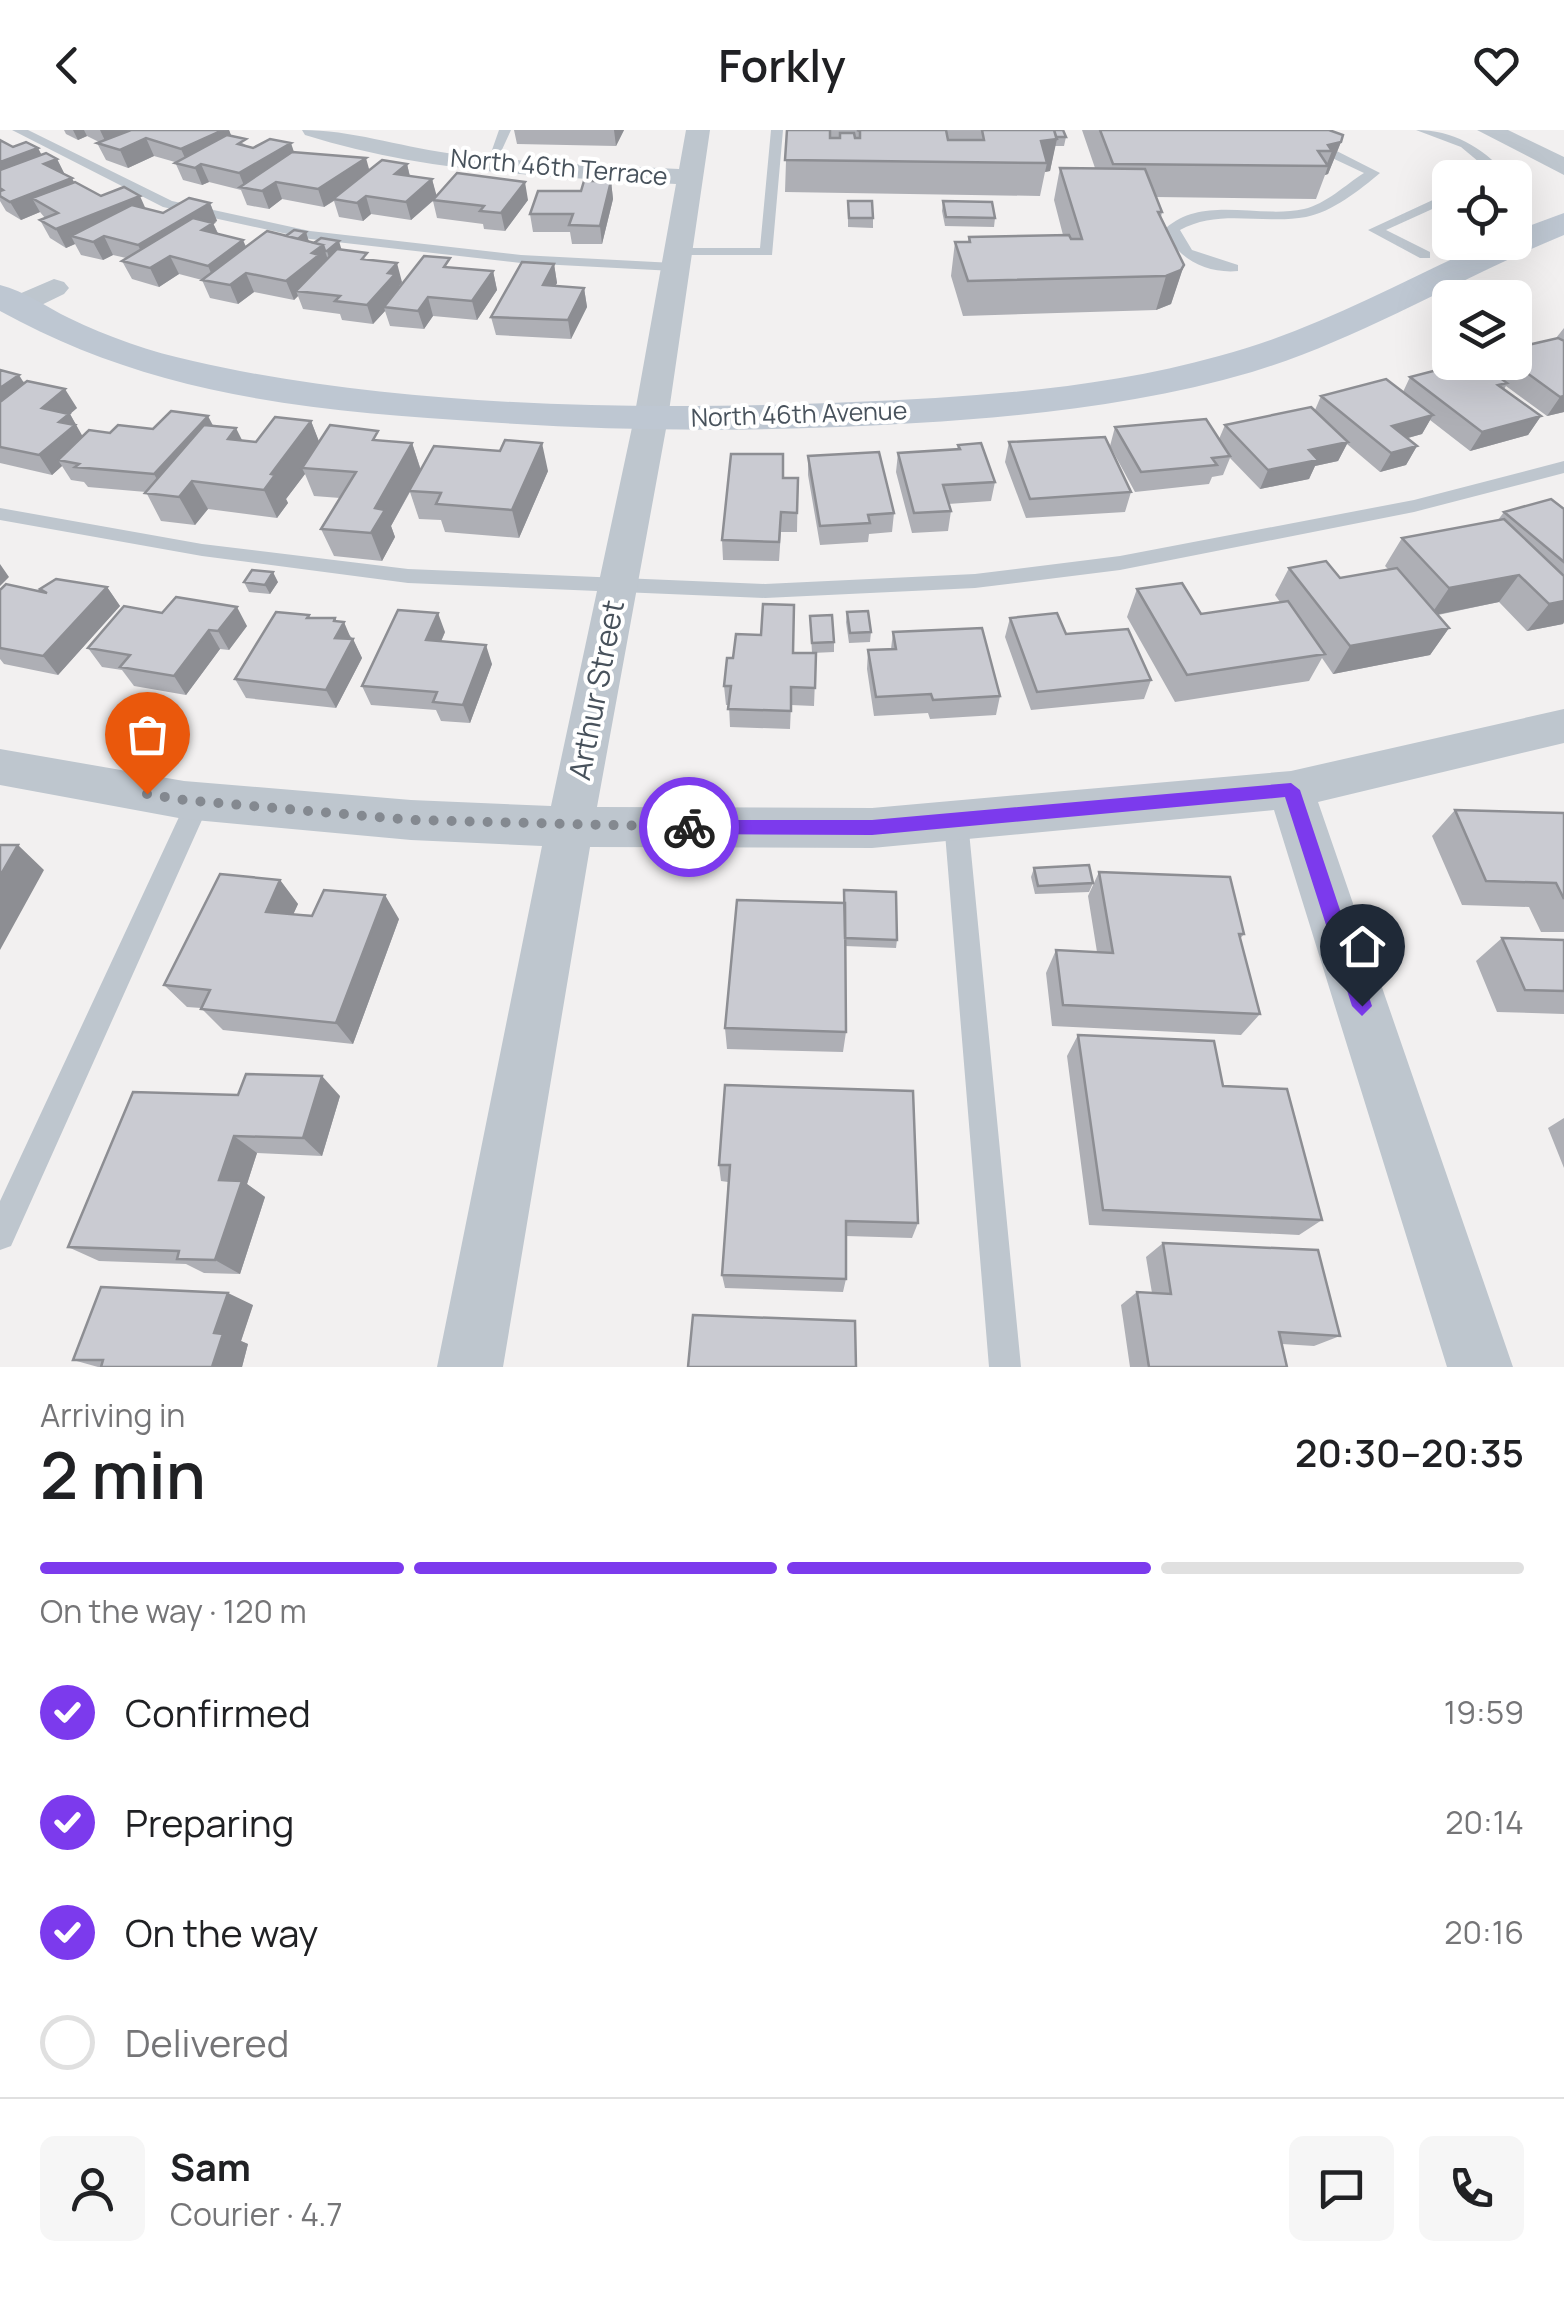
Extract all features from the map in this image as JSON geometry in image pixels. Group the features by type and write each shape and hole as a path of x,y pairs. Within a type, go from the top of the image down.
{"street":[{"name":"Arthur Street","path":"470,1367 653,405 698,130"},
{"name":"North 46th Terrace","path":"321,131 400,151 490,164 688,177"},
{"path":"1492,132 1564,168"},
{"path":"1532,208 1564,196"},
{"name":"North 46th Avenue","path":"10,289 54,326 130,355 256,386 436,407 653,405 855,415 1012,404 1175,380 1240,363 1322,334 1564,222"},
{"name":"North 46th Avenue","path":"10,289 54,288 136,326 288,364 653,405 1010,379 1118,363 1256,328 1432,252"},
{"path":"0,767 198,802 411,820 570,827 872,828 1291,790 1564,726"},
{"path":"1291,790 1480,1367"}],"lane":[{"path":"18,130 168,204 310,235 502,258 675,260 767,252 777,130"},
{"path":"490,164 505,130"},
{"path":"1422,130 1465,144 1484,160"},
{"path":"1465,144 1492,132"},
{"path":"1233,268 1187,254 1175,242 1173,228 1198,214 1252,218 1309,212 1374,173 1317,146"},
{"path":"1432,204 1376,230 1432,247"},
{"path":"0,514 202,550 408,576 765,590 975,581 1120,563 1414,506 1564,467"},
{"path":"0,1235 198,802"},
{"path":"956,821 1006,1367"}],"building":[{"path":"131,130 223,130 181,149 146,138 120,150 97,143"},
{"path":"787,130 830,130 830,138 854,133 855,138 860,138 857,130 946,130 948,140 984,140 982,130 1054,130 1057,139 1041,141 1047,163 785,160"},
{"path":"1054,130 1063,130 1066,137 1056,137"},
{"path":"1100,130 1329,130 1343,135 1341,142 1328,145 1332,151 1318,151 1328,166 1113,164"},
{"path":"227,135 246,139 238,144 253,148 270,139 291,143 239,173 201,164 195,168 175,163"},
{"path":"0,140 13,147 26,142 38,148 0,162"},
{"path":"292,152 366,158 318,189 276,182 262,191 240,187"},
{"path":"46,153 57,159 44,164 72,178 10,202 0,196 0,170"},
{"path":"382,160 407,164 395,174 432,179 406,202 366,196 357,203 333,199"},
{"path":"1060,168 1145,169 1162,212 1158,212 1184,265 1181,270 1166,276 968,281 955,242 970,242 969,237 1069,235 1071,239 1082,239"},
{"path":"457,173 525,182 501,213 480,211 484,206 433,200"},
{"path":"584,181 611,181 600,226 569,225 573,214 530,214 538,191 581,191"},
{"path":"75,182 101,196 124,187 140,196 56,229 40,220 58,213 32,198"},
{"path":"189,198 210,203 138,245 104,236 93,242 71,236 132,205 163,213"},
{"path":"848,201 872,201 873,218 849,218"},
{"path":"943,201 992,202 995,218 946,217"},
{"path":"193,218 213,223 202,230 243,240 208,266 170,256 150,268 122,261"},
{"path":"294,230 306,232 298,239 286,236"},
{"path":"267,231 323,245 312,253 319,255 286,281 246,273 230,285 202,280"},
{"path":"321,238 339,241 325,251 323,245 314,243"},
{"path":"337,249 367,253 362,259 397,263 388,273 395,274 367,305 335,301 340,296 296,291"},
{"path":"424,256 450,258 444,267 493,271 472,301 428,297 418,311 384,307"},
{"path":"522,262 554,264 543,285 584,288 568,320 491,317"},
{"path":"1558,338 1564,341 1564,396 1532,377 1532,344"},
{"path":"0,370 19,375 0,388"},
{"path":"1432,371 1432,380 1503,380 1507,383 1498,385 1541,416 1482,432 1410,377"},
{"path":"1386,379 1433,415 1392,426 1417,446 1391,453 1321,396"},
{"path":"27,381 65,389 42,408 69,414 59,422 75,425 39,455 0,447 0,402"},
{"path":"1311,407 1348,442 1309,450 1318,460 1268,470 1225,425"},
{"path":"171,411 208,416 154,474 75,467 79,464 58,460 89,430 110,433 118,425 153,429"},
{"path":"275,417 311,421 271,474 275,475 264,490 192,481 179,497 145,493 204,425 236,428 228,439 256,442"},
{"path":"1206,419 1230,456 1212,458 1217,465 1141,472 1115,427"},
{"path":"330,425 378,431 373,440 412,443 375,508 385,510 371,533 321,529 356,472 302,468"},
{"path":"1105,437 1131,492 1030,499 1009,442"},
{"path":"505,440 542,443 512,510 436,504 441,493 409,491 434,446 500,451"},
{"path":"981,443 995,482 943,485 951,511 914,513 898,453 960,449 958,445"},
{"path":"879,452 894,513 868,515 870,523 820,526 808,456"},
{"path":"731,454 783,454 783,478 798,478 797,513 781,512 779,542 722,540"},
{"path":"1551,499 1564,509 1564,562 1504,512"},
{"path":"1504,519 1564,576 1564,601 1549,604 1519,575 1449,588 1402,538"},
{"path":"1326,561 1340,578 1397,568 1449,628 1350,646 1289,568"},
{"path":"252,570 273,572 265,585 244,582"},
{"path":"56,579 107,587 43,656 0,648 0,590 6,584 47,593 40,589"},
{"path":"1182,583 1201,614 1288,601 1325,654 1187,675 1137,589"},
{"path":"176,597 237,607 218,631 209,630 174,676 120,667 130,655 88,648 124,606 162,613"},
{"path":"763,604 794,605 793,653 816,653 815,688 791,687 791,711 728,709 731,686 724,686 727,658 733,658 736,634 761,635"},
{"path":"398,610 438,613 426,640 486,645 463,705 433,702 437,692 362,686"},
{"path":"868,611 871,632 850,633 847,612"},
{"path":"276,612 344,622 335,638 353,639 326,690 235,679"},
{"path":"1057,613 1066,634 1128,629 1151,680 1037,692 1010,618"},
{"path":"832,615 834,642 812,643 810,616"},
{"path":"982,628 1000,696 933,700 931,694 876,697 868,650 896,649 893,632"},
{"path":"1455,810 1564,813 1564,899 1556,883 1486,881"},
{"path":"0,845 18,845 0,876"},
{"path":"1089,865 1093,883 1038,886 1034,868"},
{"path":"1099,872 1230,877 1244,934 1239,934 1260,1014 1063,1005 1056,950 1113,953"},
{"path":"220,874 280,880 266,912 312,916 324,890 385,895 336,1023 201,1009 210,990 164,985"},
{"path":"844,890 896,892 897,940 845,938"},
{"path":"737,900 845,903 846,1032 725,1028"},
{"path":"1502,938 1564,940 1564,991 1525,990"},
{"path":"1078,1035 1214,1041 1223,1086 1287,1089 1322,1220 1103,1210"},
{"path":"246,1074 322,1076 303,1138 234,1136 219,1180 242,1181 215,1260 177,1259 179,1251 68,1247 133,1092 238,1095"},
{"path":"725,1085 913,1091 918,1223 846,1221 846,1279 722,1275 730,1165 719,1165"},
{"path":"1163,1243 1318,1250 1340,1336 1279,1332 1287,1367 1149,1367 1137,1292 1171,1294"},
{"path":"101,1287 228,1293 214,1333 223,1334 212,1367 101,1367 103,1360 73,1360"},
{"path":"693,1315 855,1321 856,1367 688,1367"}],"way so far":[{"path":"147,794 411,820 689,827"}],"route":[{"path":"689,827 872,828 1291,790 1362,1006"}]}
